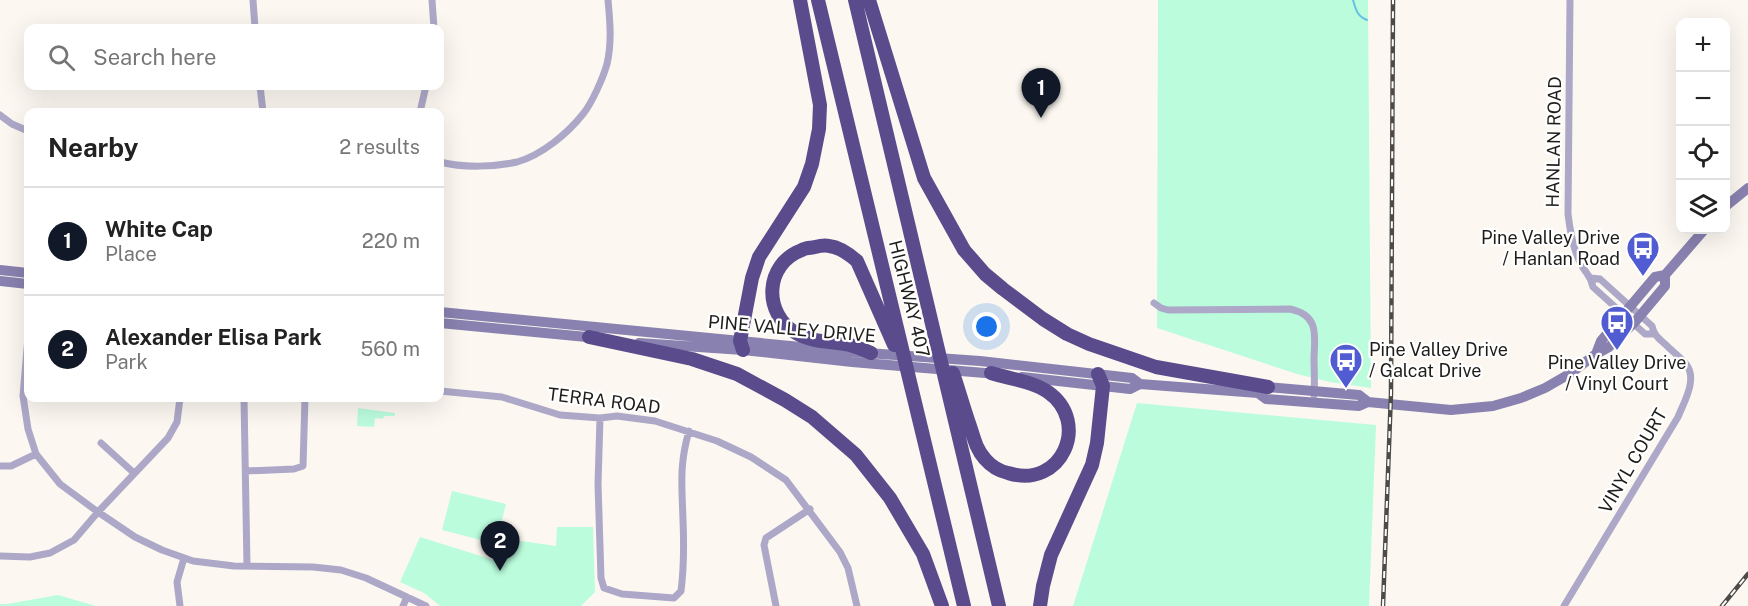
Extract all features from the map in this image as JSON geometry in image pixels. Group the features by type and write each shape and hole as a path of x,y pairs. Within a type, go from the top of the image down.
{"highway":[{"path":"742,345 752,278 759,256 804,187 812,164 819,129 820,105 800,0"},
{"name":"HIGHWAY 407","path":"818,0 964,606"},
{"name":"HIGHWAY 407","path":"855,0 999,606"},
{"path":"869,0 924,178 964,250 985,274 1043,319 1089,344 1156,367 1263,390"},
{"path":"871,353 853,354 806,338 786,326 777,316 772,303 774,278 791,256 802,249 829,246 847,253 856,261 909,380"},
{"path":"929,305 975,446 983,458 996,469 1017,476 1035,475 1051,468 1061,456 1066,441 1068,420 1064,408 1053,396 1036,386 985,373"},
{"path":"589,337 692,359 737,374 812,417 856,456 890,498 923,554 942,606"},
{"path":"1040,606 1051,555 1092,465 1096,443 1100,380"}],"main road":[{"path":"1730,202 1748,188"},
{"name":"PINE VALLEY DRIVE","path":"1596,354 1601,340 1655,278 1665,275 1701,234"},
{"path":"0,270 24,273"},
{"name":"PINE VALLEY DRIVE","path":"871,353 980,361 1100,380 1130,389 1140,384 1263,390 1359,406 1368,402 1451,410 1492,406 1545,388 1609,347 1665,286 1665,275"},
{"path":"0,281 24,284"},
{"name":"PINE VALLEY DRIVE","path":"444,312 742,345 853,354 985,373 1100,380"},
{"name":"PINE VALLEY DRIVE","path":"444,324 643,343 742,345"}],"street":[{"path":"253,0 255,24"},
{"path":"432,0 434,24"},
{"path":"444,163 476,166 518,161 540,151 570,127 584,113 594,97 606,65 611,38 608,0"},
{"name":"HANLAN ROAD","path":"1570,0 1568,214 1576,254 1582,266 1591,278 1600,279 1628,310"},
{"path":"260,90 263,108"},
{"path":"421,108 425,90"},
{"path":"0,115 24,129"},
{"path":"1154,303 1168,310 1290,309 1301,312 1310,320 1316,335 1314,397"},
{"name":"VINYL COURT","path":"1563,606 1671,427 1688,394 1690,372 1686,365 1654,334 1645,333 1637,319 1628,310"},
{"path":"24,381 24,406 36,454 60,484 135,537 162,550 201,562 341,570 366,578 426,606"},
{"name":"TERRA ROAD","path":"444,391 502,397 560,415 600,418 617,416 656,421 717,441 760,462 786,480 810,509 840,552 848,568 857,606"},
{"path":"0,556 30,557 57,550 74,540 168,438 176,427 179,402"},
{"path":"244,402 247,566"},
{"path":"246,471 294,469 303,466 305,402"},
{"path":"600,418 598,484 601,578 604,588 622,594 674,598 681,591 684,546 681,470 689,431"},
{"path":"101,443 134,474"},
{"path":"0,466 11,465 36,454"},
{"path":"776,606 764,545 766,538 810,509"},
{"path":"180,606 177,582 184,558"},
{"path":"403,606 407,597"}],"green space":[{"path":"1158,0 1368,0 1371,388 1297,374 1157,328"},
{"path":"1137,403 1376,425 1369,606 1073,606"},
{"path":"358,408 395,413 395,416 375,418 374,427 357,426"},
{"path":"452,491 506,504 496,544 442,530"},
{"path":"557,527 593,527 595,592 581,606 440,606 424,593 400,582 420,537 497,561 515,540 556,546"},
{"path":"58,595 96,606 0,606 0,604"}],"waterway":[{"path":"1353,0 1359,15 1367,20"}],"railway":[{"path":"1383,606 1391,393 1393,0"},
{"path":"1722,606 1748,574"}],"place":[{"name":"White Cap","path":"1041,118"},
{"name":"Pine Valley Drive / Hanlan Road","path":"1643,277"},
{"name":"Pine Valley Drive / Vinyl Court","path":"1617,351"},
{"name":"Pine Valley Drive / Galcat Drive","path":"1346,389"},
{"name":"Alexander Elisa Park","path":"500,571"}]}
